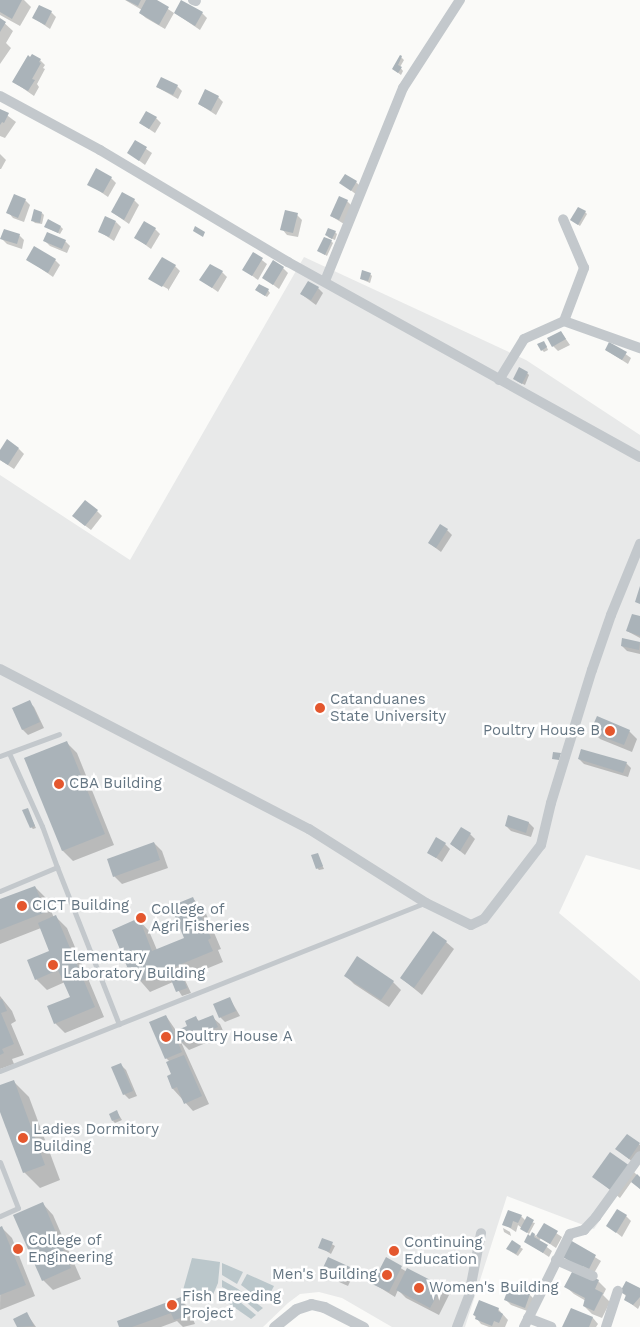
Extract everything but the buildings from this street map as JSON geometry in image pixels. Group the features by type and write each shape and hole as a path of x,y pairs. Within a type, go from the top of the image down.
{"street":[{"path":"325,281 403,88 460,0"},
{"path":"0,96 100,150 288,262 640,457"},
{"path":"563,219 584,268 564,322"},
{"path":"499,380 524,339 564,322 640,348"},
{"path":"0,669 309,829 426,903 471,925 479,922 489,914 541,845 551,803 595,661 614,607 640,544"},
{"path":"551,1327 526,1322 556,1260 570,1234 584,1230 638,1161"},
{"path":"458,1327 469,1295 481,1233"},
{"path":"556,1260 593,1276"},
{"path":"606,1327 618,1291"},
{"path":"274,1327 296,1309 311,1304 324,1308 363,1327"}],"lane":[{"path":"0,756 59,734"},
{"path":"9,753 42,826 119,1024"},
{"path":"0,891 57,867"},
{"path":"0,1071 426,903"},
{"path":"0,1162 18,1208 0,1216"}],"shaded area":[{"name":"Catanduanes State University","path":"304,257 526,360 640,435 640,870 586,855 559,913 640,981 640,1162 594,1229 507,1196 465,1327 392,1327 342,1298 319,1292 300,1294 263,1327 0,1327 0,475 130,560"},
{"path":"192,1258 220,1262 218,1283 209,1304 193,1293 183,1290"},
{"path":"222,1263 243,1272 237,1284 222,1275"},
{"path":"247,1274 274,1286 265,1303 241,1285"},
{"path":"222,1280 238,1289 263,1308 258,1312 236,1294 222,1287"},
{"path":"220,1290 234,1297 256,1315 251,1319 218,1296"}],"place":[{"name":"Catanduanes State University","path":"320,708"},
{"name":"Poultry House B","path":"610,731"},
{"name":"CBA Building","path":"59,784"},
{"name":"CICT Building","path":"22,906"},
{"name":"College of Agri Fisheries","path":"141,918"},
{"name":"Elementary Laboratory Building","path":"53,965"},
{"name":"Poultry House A","path":"166,1037"},
{"name":"Ladies Dormitory Building","path":"23,1138"},
{"name":"College of Engineering","path":"18,1249"},
{"name":"Continuing Education","path":"394,1251"},
{"name":"Men's Building","path":"387,1275"},
{"name":"Women's Building","path":"419,1288"},
{"name":"Fish Breeding Project","path":"172,1305"}]}
